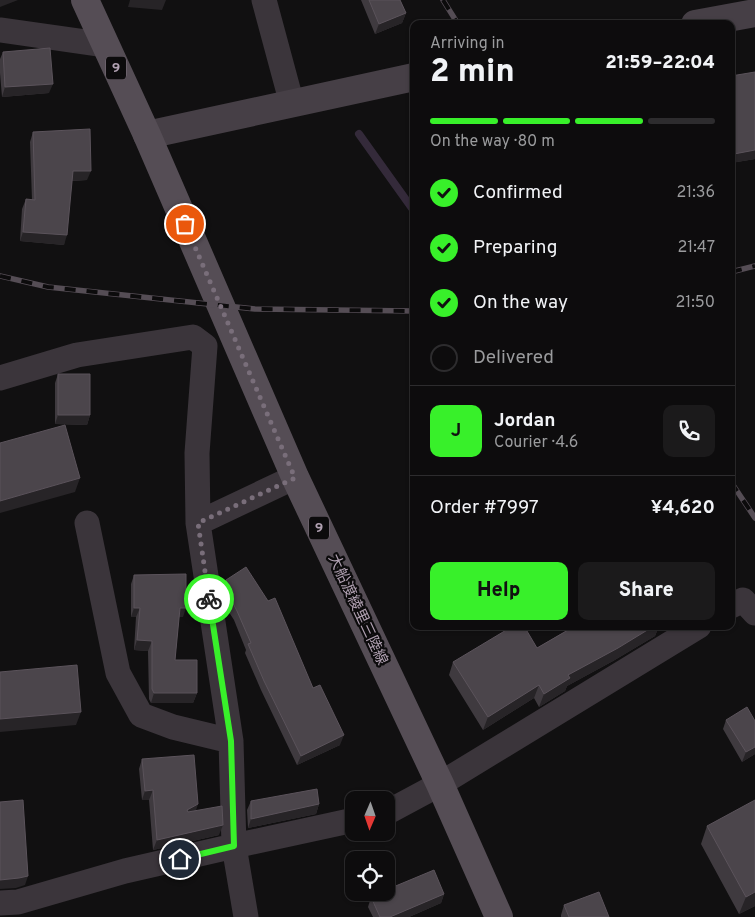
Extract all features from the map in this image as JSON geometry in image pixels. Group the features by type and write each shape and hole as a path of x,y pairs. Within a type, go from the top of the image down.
{"main road":[{"name":"大船渡綾里三陸線","path":"85,0 147,136 295,478 440,784 499,917"}],"street":[{"path":"264,0 292,104"},
{"path":"717,20 755,13"},
{"path":"0,30 106,45"},
{"path":"147,136 410,78"},
{"path":"0,378 77,355 193,337 205,346 197,453 198,523 231,741 234,846 246,917"},
{"path":"198,523 295,478"},
{"path":"87,523 118,673 141,715 173,727 231,741"},
{"path":"735,604 743,600 755,613"},
{"path":"395,808 440,784 692,630"},
{"path":"0,902 18,902 125,872 345,822"}],"building":[{"path":"369,0 400,0 406,13 379,24"},
{"path":"50,48 53,84 5,87 3,52"},
{"path":"755,72 755,150 735,154 735,75"},
{"path":"90,129 91,171 73,171 67,235 23,232 26,199 35,200 33,132"},
{"path":"58,374 90,374 90,415 58,415"},
{"path":"65,425 80,478 0,501 0,443"},
{"path":"246,567 268,601 275,598 313,688 320,685 344,735 301,756 264,681 248,644 251,643 229,596 226,580"},
{"path":"186,574 186,608 180,608 175,660 197,660 197,693 154,693 152,689 152,641 137,640 140,608 134,608 134,575"},
{"path":"506,630 526,630 537,648 568,630 647,630 568,675 570,678 544,694 539,685 488,717 453,662"},
{"path":"77,665 81,712 0,719 0,672"},
{"path":"747,707 755,721 755,747 746,752 726,720"},
{"path":"194,755 198,804 187,810 188,812 222,806 223,825 157,840 153,790 145,791 142,759"},
{"path":"317,789 319,804 251,819 251,801"},
{"path":"23,800 28,876 0,880 0,802"},
{"path":"755,800 755,892 746,897 707,826"},
{"path":"434,870 444,894 390,917 380,917 373,901 395,901 395,886"},
{"path":"599,892 609,917 569,917 564,905"}],"waterway":[{"path":"359,134 410,205"}],"railway":[{"path":"443,0 456,20"},
{"path":"735,271 755,266"},
{"path":"0,276 48,287 255,309 410,311"},
{"path":"735,488 755,518"}],"way so far":[{"path":"185,224 295,478 198,523 209,599"}],"route":[{"path":"180,859 234,846 231,741 209,599"}]}
